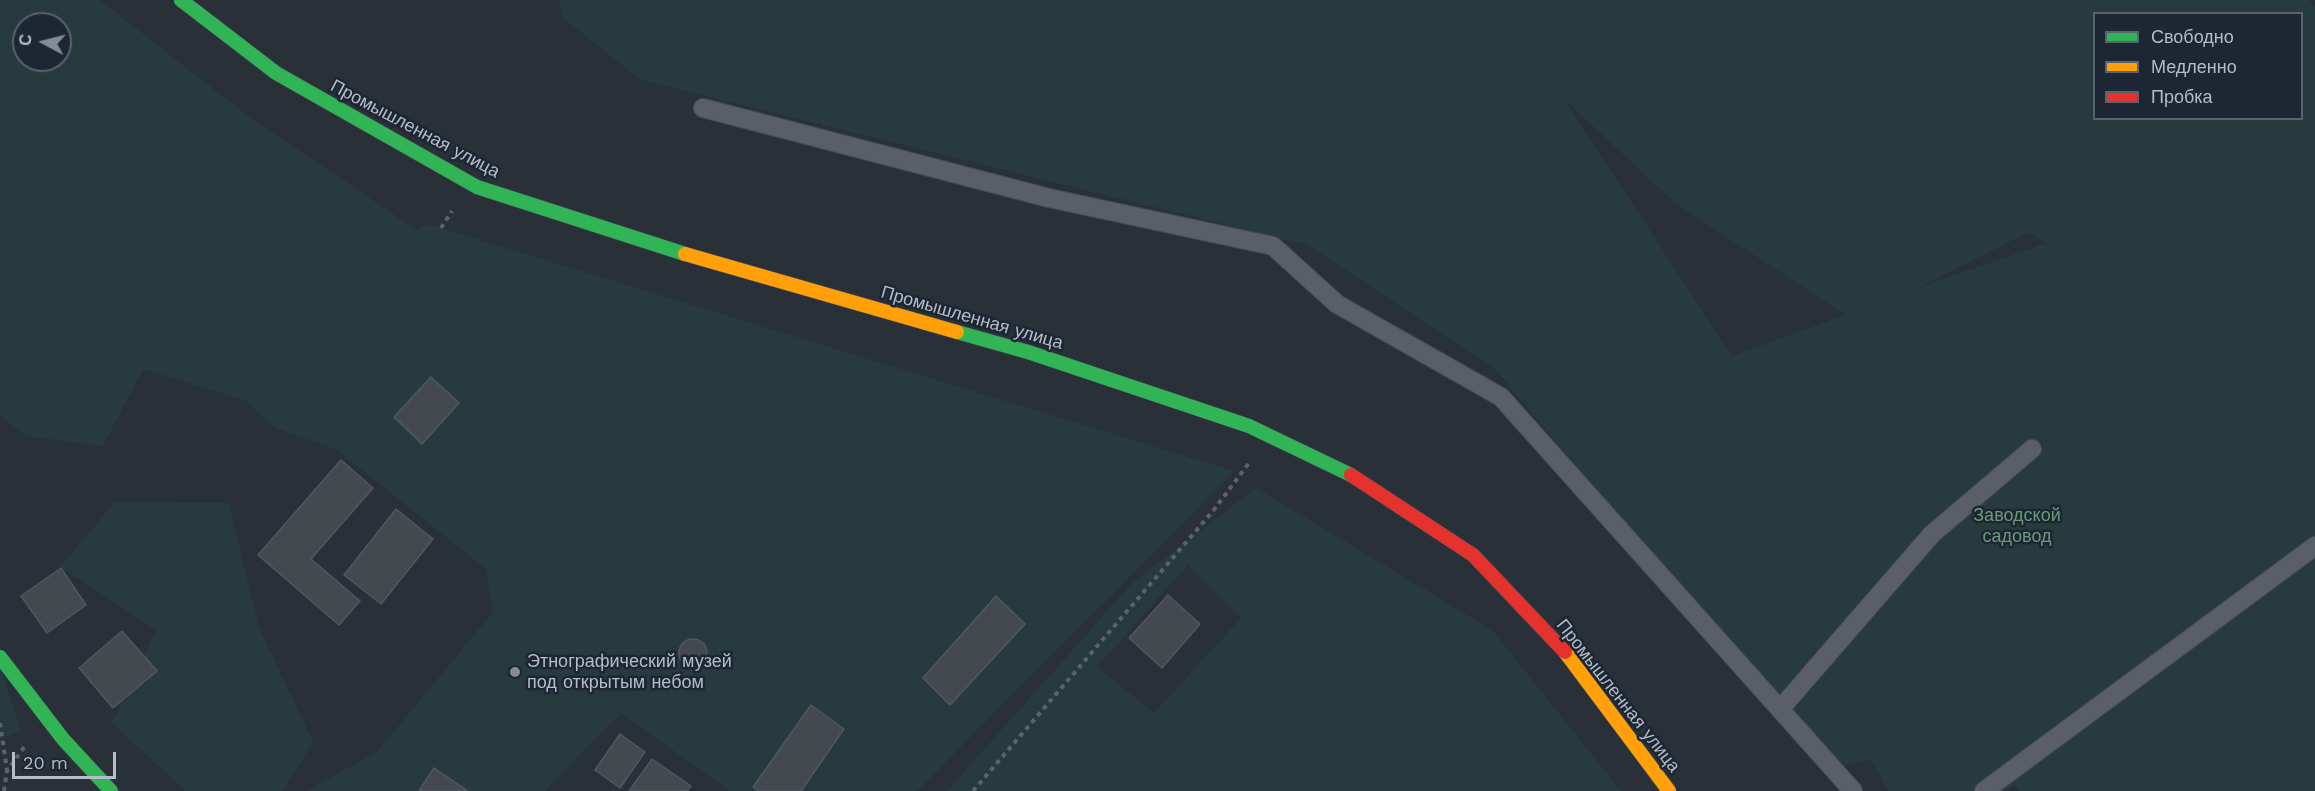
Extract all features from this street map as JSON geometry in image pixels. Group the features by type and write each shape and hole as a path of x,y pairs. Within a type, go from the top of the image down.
{"main road":[{"name":"Промышленная улица","path":"181,0 276,73 477,187 673,251 1028,352 1250,426 1351,475 1473,555 1563,649 1669,791"},
{"path":"0,657 63,739 111,791"}],"lane":[{"path":"703,108 1049,198 1273,246 1337,304 1501,397 1853,791"},
{"path":"1781,708 1932,534 2032,449"},
{"path":"1984,791 2315,546"}],"path":[{"path":"441,228 455,207"},
{"path":"973,791 1213,511 1269,436"},
{"path":"0,723 7,771 4,791"},
{"path":"7,771 27,743"}],"green space":[{"path":"0,0 100,0 252,119 417,230 428,224 1234,471 917,791 730,791 621,713 545,791 306,791 377,752 493,612 486,569 336,449 275,428 247,401 143,369 103,446 26,436 0,416"},
{"name":"Заводской садовод","path":"559,0 2309,0 2315,7 2315,791 2019,791 2015,785 2006,791 1889,791 1870,759 1830,769 1495,369 1308,245 641,80 563,18","holes":["1564,99 1674,202 1845,315 1732,356","2029,232 2047,245 2043,244 1918,288"]},
{"path":"1256,488 1492,630 1621,791 947,791 1132,583","holes":["1188,565 1241,618 1154,713 1097,667"]},
{"path":"115,502 229,503 258,625 313,742 283,791 186,791 112,723 156,630 60,567"},
{"path":"0,668 21,731 0,739"}],"building":[{"path":"431,377 459,403 422,444 394,417"},
{"path":"341,460 373,488 311,559 360,601 339,625 258,555"},
{"path":"396,509 433,539 381,604 344,575"},
{"path":"61,568 86,605 47,633 21,596"},
{"path":"1168,595 1200,624 1162,668 1129,638"},
{"path":"996,596 1025,624 950,705 923,678"},
{"path":"122,631 157,671 113,708 79,668"},
{"path":"693,639 703,643 707,653 703,663 693,667 683,663 679,653 683,643"},
{"path":"811,705 844,729 801,791 759,791 753,787"},
{"path":"620,734 645,752 620,788 595,770"},
{"path":"652,759 691,786 687,791 629,791"},
{"path":"434,768 468,791 419,791"}],"traffic: fast":[{"path":"181,0 276,73 477,187 685,254"},
{"path":"957,332 1028,352 1249,426 1351,475"},
{"path":"0,657 63,739 111,791"}],"traffic: slow":[{"path":"685,254 957,332"},
{"path":"1565,652 1669,791"}],"traffic: jam":[{"path":"1351,475 1473,555 1565,652"}],"place":[{"name":"Этнографический музей под открытым небом","path":"515,672"}]}
